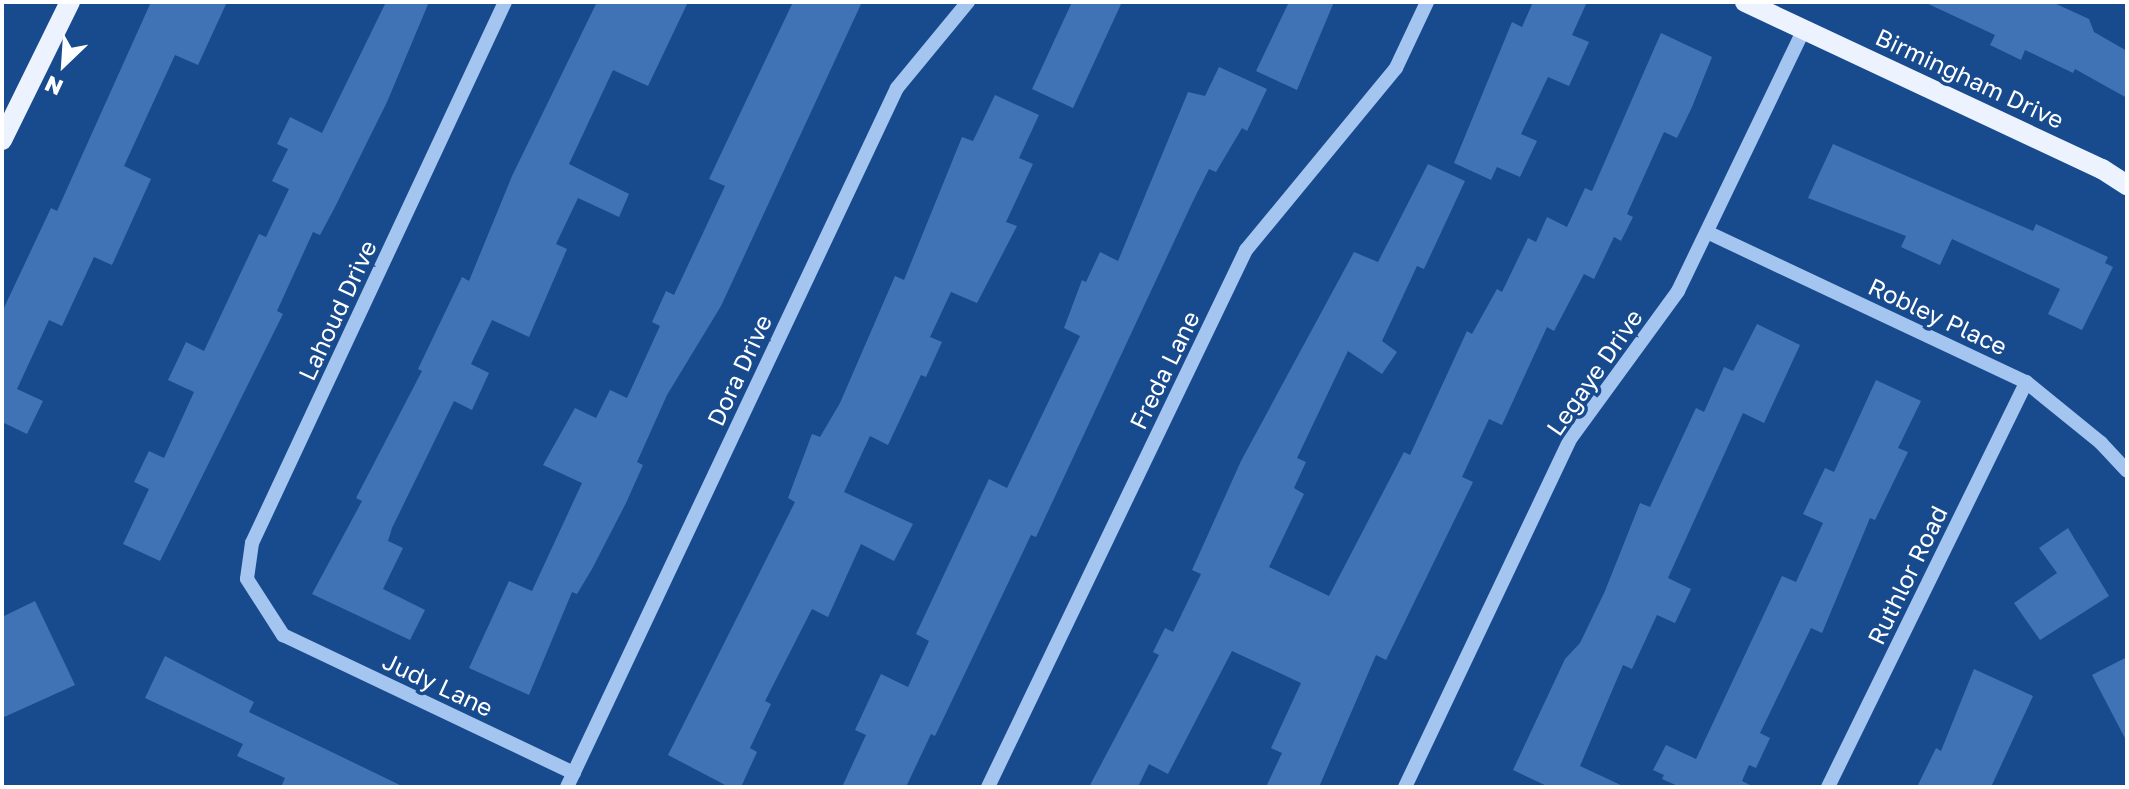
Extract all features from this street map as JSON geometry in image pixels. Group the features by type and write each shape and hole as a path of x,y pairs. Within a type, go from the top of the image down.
{"main road":[{"path":"2,140 70,2"},
{"name":"Birmingham Drive","path":"1745,2 2102,169 2127,185"}],"street":[{"name":"Lahoud Drive","path":"283,635 247,579 252,543 505,2"},
{"name":"Dora Drive","path":"567,787 897,88 968,2"},
{"name":"Freda Lane","path":"988,787 1246,250 1396,68 1427,2"},
{"name":"Legaye Drive","path":"1405,787 1571,438 1678,291 1709,233 1804,29"},
{"name":"Robley Place","path":"1709,233 2026,382 2101,443 2127,471"},
{"name":"Ruthlor Road","path":"1828,787 2026,382"},
{"name":"Judy Lane","path":"283,635 574,773"}],"building":[{"path":"151,2 227,2 198,65 175,55 124,166 151,179 112,265 94,257 62,326 49,320 17,389 43,401 27,434 2,422 2,312 51,208 57,211"},
{"path":"386,2 429,2 387,102 320,235 313,232 277,311 283,314 160,561 123,544 149,489 134,482 149,451 164,458 194,392 168,380 186,342 204,351 259,234 266,237 289,189 272,181 288,149 277,144 290,117 322,133"},
{"path":"597,2 688,2 648,86 613,70 569,164 629,194 619,217 578,198 556,244 567,249 529,337 492,320 471,364 489,373 472,410 454,401 392,528 388,541 403,548 383,589 425,610 410,640 312,594 362,501 356,498 422,371 418,369 462,277 469,281 512,176"},
{"path":"793,2 862,2 721,306 667,395 637,462 643,465 626,503 577,594 572,592 529,695 469,668 509,581 532,591 582,483 543,465 575,408 596,418 610,390 627,398 660,326 652,322 666,291 674,295 725,186 709,179"},
{"path":"1072,2 1122,2 1073,108 1032,89"},
{"path":"1289,2 1334,2 1297,90 1256,71"},
{"path":"1533,2 1587,2 1572,35 1589,42 1569,86 1548,77 1521,134 1537,141 1520,177 1497,167 1491,180 1454,163 1512,22 1522,27"},
{"path":"1924,2 2052,2 2089,19 2094,32 2127,51 2127,98 2075,69 2073,73 2025,50 2021,60 1990,45 1995,35"},
{"path":"1661,33 1712,57 1692,107 1677,138 1664,132 1627,214 1633,217 1621,241 1614,237 1594,279 1584,274 1554,331 1547,327 1502,425 1489,419 1462,477 1473,482 1386,660 1376,655 1319,787 1266,787 1282,753 1271,748 1301,683 1232,651 1168,774 1149,764 1138,787 1089,787 1159,655 1153,652 1165,628 1173,632 1201,574 1192,570 1241,461 1354,252 1378,262 1428,164 1465,181 1424,269 1417,266 1382,341 1397,352 1382,374 1348,351 1297,458 1306,462 1294,488 1304,494 1269,567 1329,596 1404,452 1410,455 1467,331 1472,334 1497,289 1502,292 1528,238 1536,242 1547,217 1567,227 1585,188 1592,191"},
{"path":"1219,67 1267,89 1247,131 1242,128 1216,172 1209,169 1036,537 1031,535 935,736 931,734 906,787 842,787 866,735 855,730 881,674 908,687 929,641 916,634 989,479 1007,488 1080,336 1064,328 1082,280 1086,282 1100,252 1118,261 1188,92 1205,96"},
{"path":"995,95 1039,115 1019,158 1033,164 1006,222 1017,226 977,303 951,292 930,337 942,342 926,377 921,375 888,445 870,436 844,492 913,524 894,561 861,544 828,617 812,609 765,701 771,704 750,748 757,752 741,787 729,787 668,755 795,502 788,498 812,434 820,437 840,403 895,276 904,280 962,137 973,141"},
{"path":"1833,144 2033,231 2036,224 2108,257 2105,263 2113,267 2082,330 2048,314 2060,289 1952,239 1940,265 1901,247 1906,236 1808,198"},
{"path":"1757,324 1800,345 1764,423 1743,413 1668,578 1691,589 1675,623 1657,615 1632,669 1623,665 1580,766 1625,787 1549,787 1513,770 1565,659 1580,643 1605,591 1640,503 1650,507 1696,408 1704,412 1724,367 1733,371"},
{"path":"1876,380 1921,401 1898,448 1908,452 1875,520 1870,518 1822,633 1811,628 1760,733 1770,738 1756,768 1749,765 1742,781 1754,787 1680,787 1662,779 1664,775 1653,770 1666,745 1696,759 1782,576 1796,582 1823,523 1803,514 1825,468 1834,472"},
{"path":"2068,528 2109,596 2040,640 2014,603 2057,573 2039,548"},
{"path":"35,601 75,685 2,718 2,617"},
{"path":"165,656 254,702 249,712 404,787 281,787 285,778 237,756 243,744 145,698"},
{"path":"2127,657 2127,742 2092,675"},
{"path":"1974,669 2033,696 1991,787 1917,787 1936,748 1941,751"}]}
